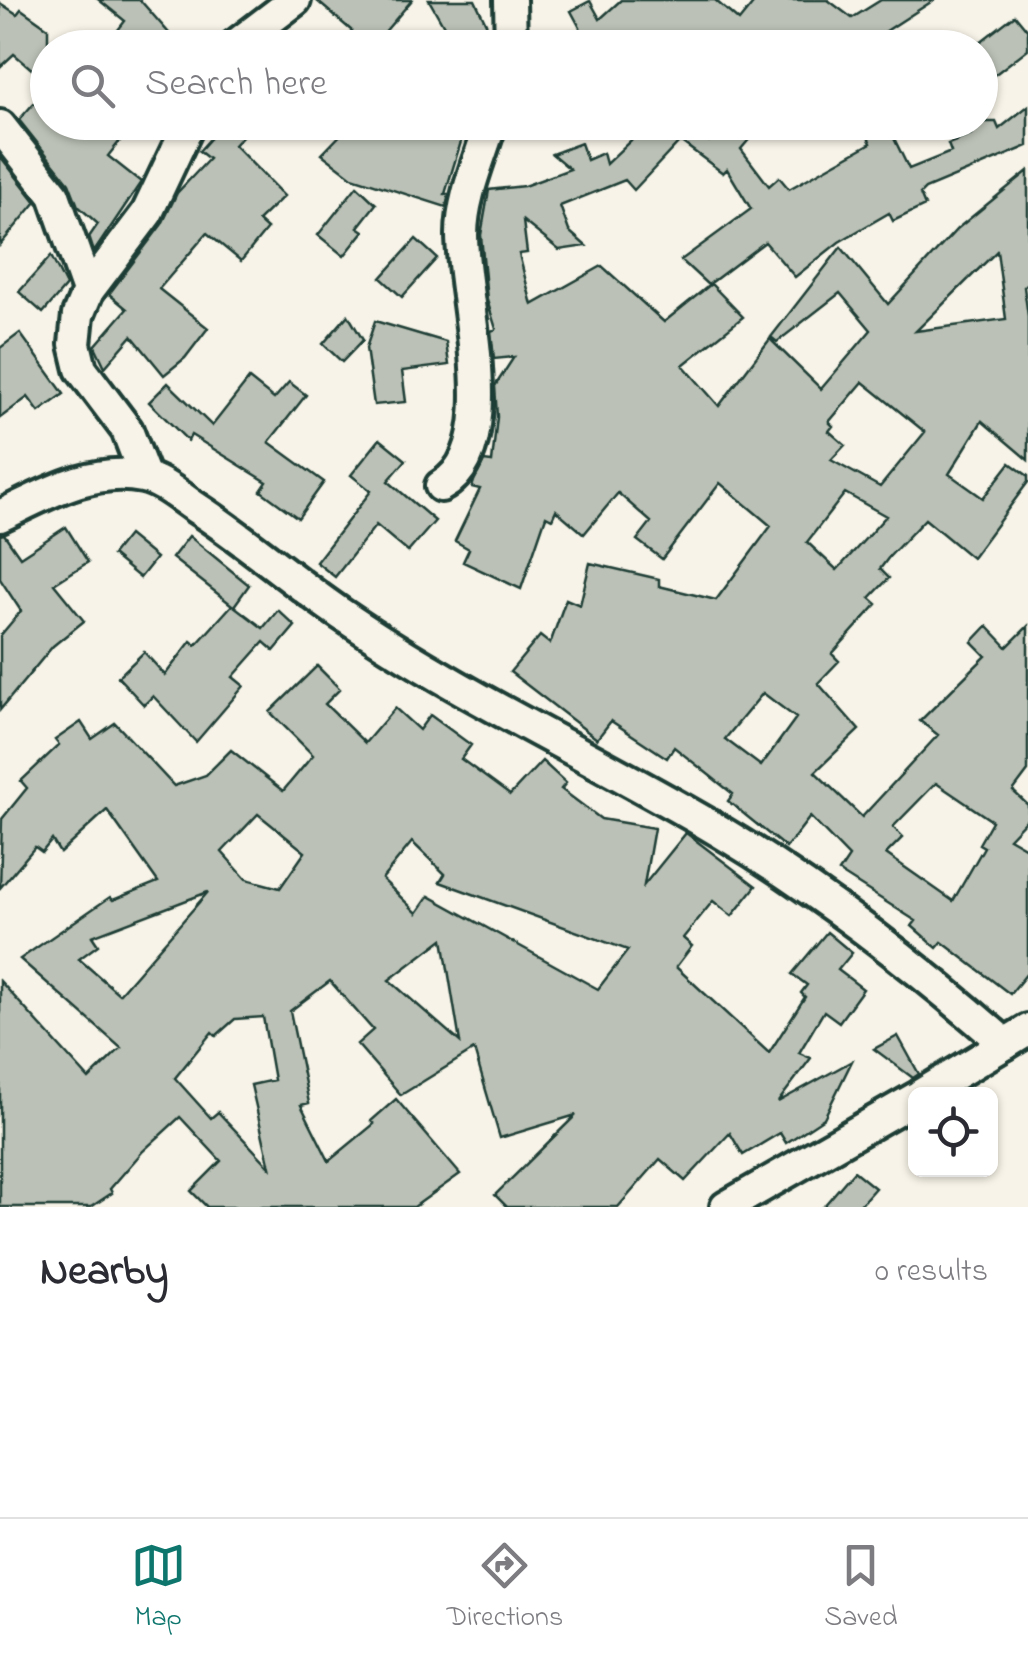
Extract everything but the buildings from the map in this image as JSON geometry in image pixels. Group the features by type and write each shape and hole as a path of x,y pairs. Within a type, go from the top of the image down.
{"street":[{"path":"256,30 295,0"},
{"path":"510,0 511,30"},
{"path":"0,126 54,195 88,291"},
{"path":"145,477 127,430 76,357 78,315 88,291 147,213 181,140"},
{"path":"441,486 464,469 476,434 462,236 469,191 486,140"},
{"path":"0,516 72,482 122,475 145,477 237,534 340,614 472,698 642,786 815,893 1017,1037 934,1087"},
{"path":"726,1207 908,1103"}]}
